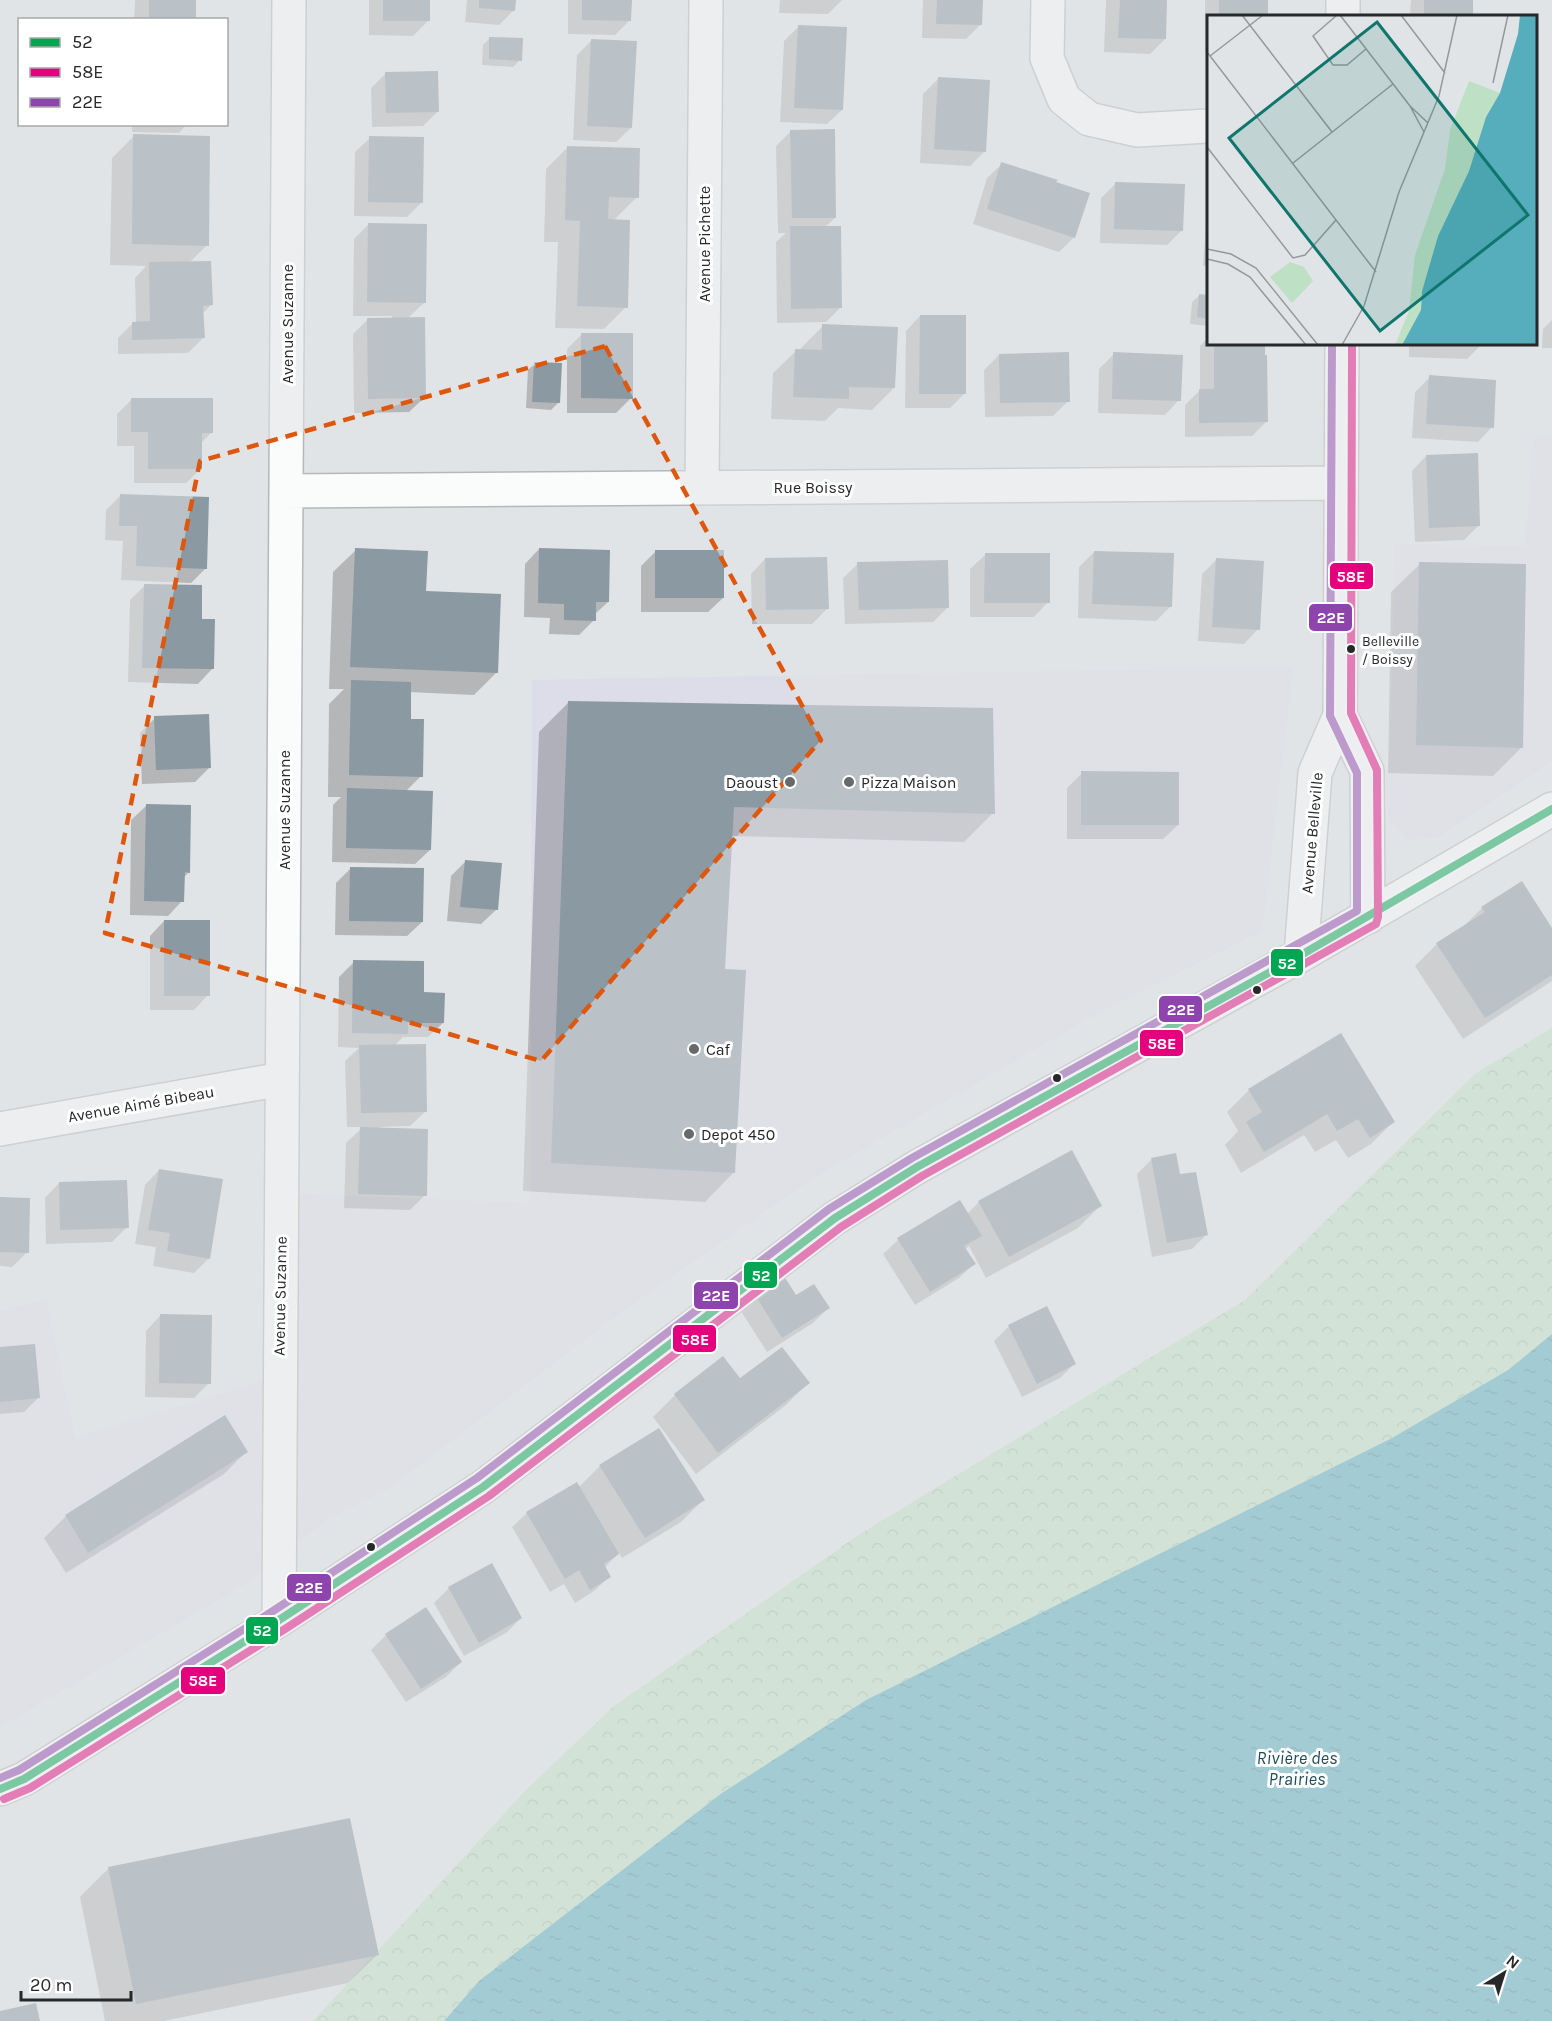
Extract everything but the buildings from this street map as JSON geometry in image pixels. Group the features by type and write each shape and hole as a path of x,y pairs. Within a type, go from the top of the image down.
{"street":[{"name":"Avenue Suzanne","path":"279,1620 289,0"},
{"name":"Avenue Pichette","path":"702,488 706,0"},
{"path":"1048,0 1047,58 1064,99 1089,119 1137,130 1207,126"},
{"name":"Avenue Belleville","path":"1301,955 1315,773 1340,715 1341,345"},
{"name":"Rue Boissy","path":"286,491 1341,483"},
{"name":"Avenue Belleville","path":"1340,715 1367,771 1368,917"},
{"path":"0,1789 24,1779 279,1620 483,1487 835,1218 917,1167 1301,955 1552,809"},
{"name":"Avenue Aimé Bibeau","path":"0,1129 282,1079"}],"highlighted area":[{"path":"605,346 821,740 541,1061 105,933 200,461"}],"shaded area":[{"path":"1534,437 1552,437 1552,762 1437,838 1407,840 1388,820 1395,544 1525,546"},
{"path":"1293,667 1262,931 1084,1021 815,1177 619,1314 387,1490 327,1520 244,1585 0,1727 0,1311 46,1300 75,1438 299,1370 281,1193 530,1203 532,680"}],"green space":[{"path":"1552,1028 1552,1334 1508,1370 1392,1438 866,1700 722,1793 479,1981 444,2021 313,2021 524,1792 614,1706 860,1534 1245,1300 1476,1073"}],"water":[{"name":"Rivière des Prairies","path":"1552,1334 1552,2021 444,2021 479,1981 722,1793 866,1700 1392,1438 1508,1370"}],"transit line":[{"name":"22E","path":"0,1778 19,1770 273,1611 477,1478 829,1209 912,1158 1357,911 1357,773 1330,716 1332,345"},
{"name":"58E","path":"4,1799 30,1788 285,1629 489,1496 841,1227 922,1176 1376,924 1378,917 1377,770 1351,713 1352,345"},
{"name":"52","path":"0,1789 24,1779 279,1620 483,1487 835,1218 917,1167 1301,955 1552,809"}],"place":[{"name":"Belleville / Boissy","path":"1351,649"},
{"name":"Daoust","path":"790,782"},
{"name":"Pizza Maison","path":"849,782"},
{"name":"Caf","path":"694,1049"},
{"name":"Depot 450","path":"689,1134"}]}
